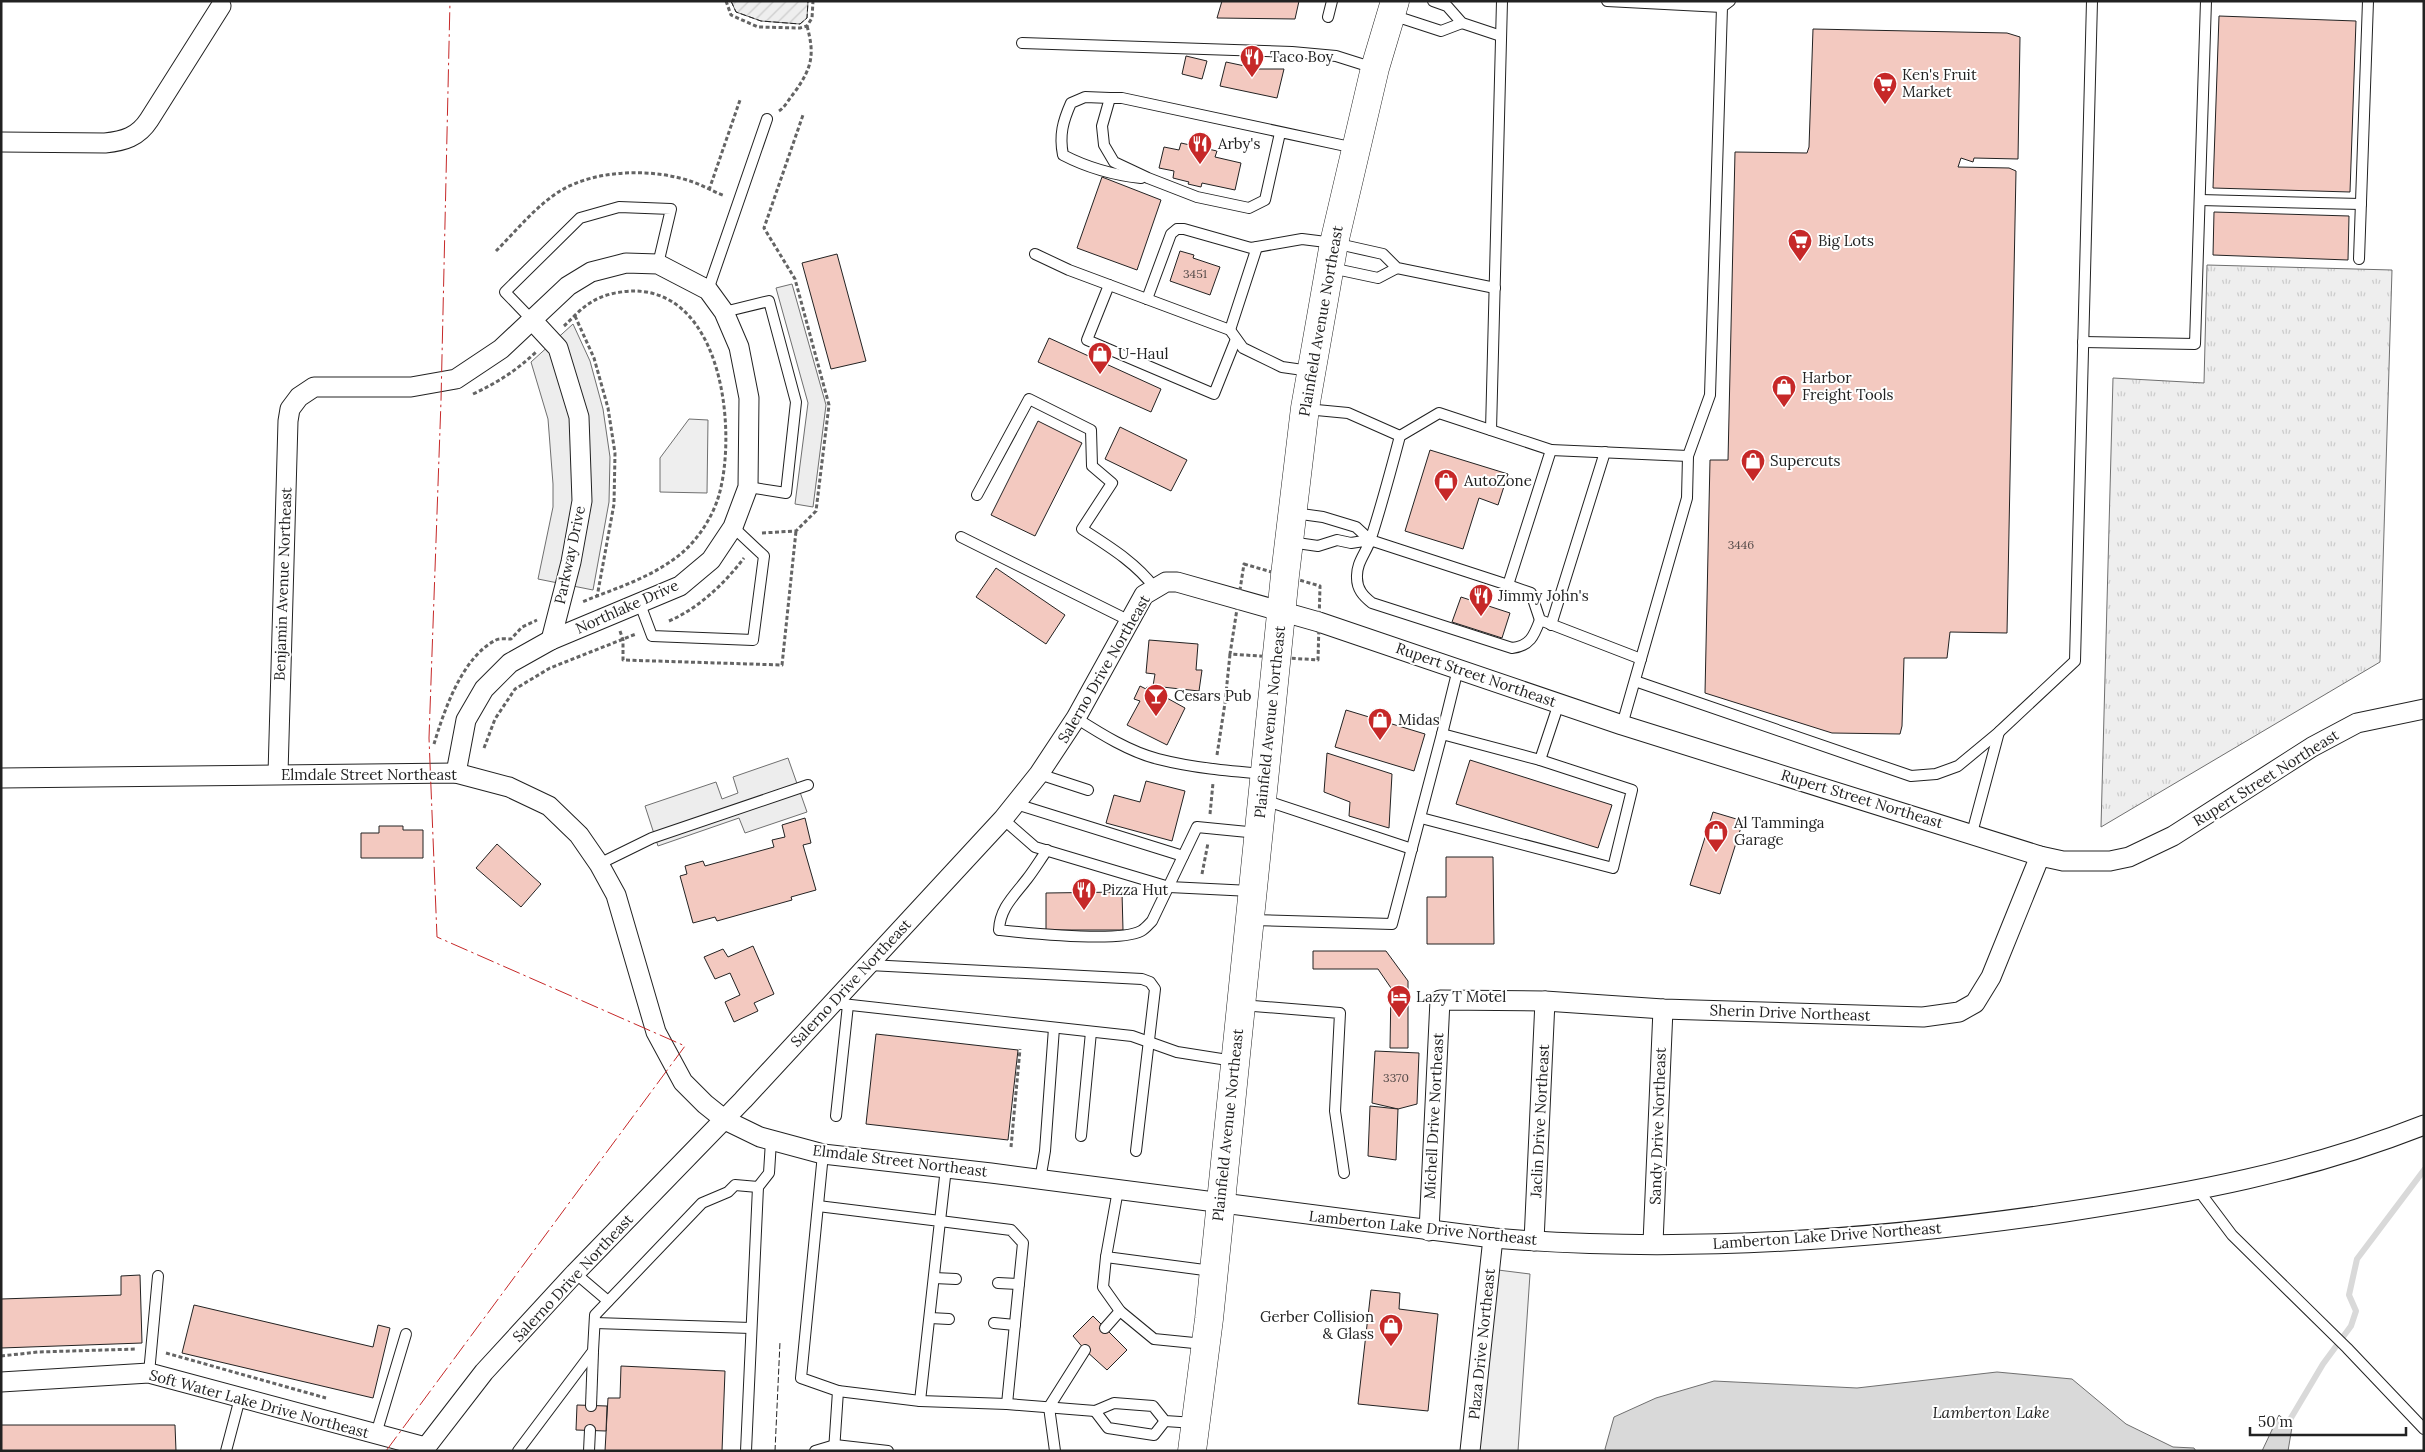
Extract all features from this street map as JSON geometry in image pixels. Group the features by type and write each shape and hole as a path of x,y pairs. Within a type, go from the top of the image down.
{"main road":[{"name":"Plainfield Avenue Northeast","path":"1192,1451 1206,1344 1281,611 1305,408 1331,255 1375,68 1393,8"}],"street":[{"path":"1,142 105,143 135,136 143,130 221,6"},
{"name":"Northlake Drive","path":"456,773 466,720 484,688 510,663 550,640 680,586 711,560 733,526 748,487 749,398 739,347 724,312 708,290 658,264 626,263 591,272 568,286 532,320"},
{"name":"Benjamin Avenue Northeast","path":"278,774 288,421 290,409 299,397 314,388 411,387 456,379 501,349 532,320"},
{"name":"Parkway Drive","path":"532,320 558,348 579,417 582,501 571,562 550,640"},
{"name":"Salerno Drive Northeast","path":"424,1449 484,1372 575,1273 840,1004 868,964 1016,804 1039,774 1076,718 1144,595 1154,587 1166,582 1189,584 1281,611"},
{"name":"Rupert Street Northeast","path":"1281,611 1622,725 2040,856 2063,861 2110,861 2129,857 2173,836 2312,747 2357,723 2424,709"},
{"name":"Elmdale Street Northeast","path":"1,778 456,773 509,787 550,806 579,835 599,864 616,895 656,1032 683,1082 725,1120 771,1141 823,1154 1220,1204"},
{"name":"Sherin Drive Northeast","path":"1440,1000 1545,1001 1663,1009 1923,1017 1959,1012 1975,1004 1991,977 2040,856"},
{"name":"Michell Drive Northeast","path":"1429,1231 1440,1000"},
{"name":"Jaclin Drive Northeast","path":"1534,1241 1545,1001"},
{"name":"Sandy Drive Northeast","path":"1653,1243 1663,1009"},
{"name":"Lamberton Lake Drive Northeast","path":"1220,1204 1493,1238 1534,1241 1739,1244 1914,1232 2032,1217 2199,1191 2255,1179 2344,1155 2424,1125"},
{"name":"Plaza Drive Northeast","path":"1470,1451 1493,1238"},
{"name":"Soft Water Lake Drive Northeast","path":"1,1382 149,1373 376,1434 424,1449"}],"lane":[{"path":"1328,17 1332,1"},
{"path":"1433,1 1447,6 1462,22 1501,36"},
{"path":"1491,430 1502,1"},
{"path":"1607,1 1726,4 1710,395 1688,456 1687,498 1622,725"},
{"path":"1635,681 1911,776 1936,774 1958,766 1999,732 2075,661 2092,1"},
{"path":"2083,342 2195,344 2206,1"},
{"path":"2359,259 2368,1"},
{"path":"1393,8 1441,31 1462,22"},
{"path":"1022,43 1292,52 1336,56 1375,68"},
{"path":"1148,178 1116,176 1063,155 1060,140 1064,118 1071,103 1085,96 1122,98 1356,149"},
{"path":"1110,98 1102,126 1104,144 1114,162 1148,178 1197,197 1249,208 1265,200 1280,133"},
{"path":"708,290 766,119"},
{"path":"2200,200 2361,204"},
{"path":"532,320 505,292 580,218 619,207 671,209 658,264"},
{"path":"1147,298 1171,234 1177,229 1184,229 1251,248 1302,239 1378,278 1397,268"},
{"path":"1108,285 1087,340 1214,394 1257,247"},
{"path":"1035,254 1233,334 1243,348 1282,367 1311,372"},
{"path":"1331,255 1383,254 1397,268 1495,288"},
{"path":"724,312 769,301 796,402 786,493 748,487"},
{"path":"977,495 1029,399 1092,430 1092,466 1112,483 1082,529 1143,572 1154,587"},
{"path":"1305,408 1348,413 1400,436"},
{"path":"1289,542 1318,546 1337,540 1351,542 1370,540 1531,593 1540,620 1529,642 1521,647 1512,648 1372,603 1363,596 1356,577 1360,560 1370,540 1400,436 1439,413 1550,450 1688,456"},
{"path":"1508,585 1550,450"},
{"path":"1551,625 1605,452"},
{"path":"1292,513 1323,517 1356,527 1370,540"},
{"path":"640,604 652,636 752,640 764,556 733,526"},
{"path":"961,537 1130,621"},
{"path":"1540,620 1641,659"},
{"path":"1249,920 1392,924 1421,818 1458,669"},
{"path":"1540,760 1559,703"},
{"path":"1076,718 1108,738 1156,759 1208,768 1264,787 1412,849"},
{"path":"1972,834 1999,732"},
{"path":"1421,818 1613,868 1632,790 1540,760 1442,734"},
{"path":"1039,774 1088,790"},
{"path":"599,864 652,838 808,785"},
{"path":"1016,804 1183,856"},
{"path":"1003,819 1035,847 1169,887 1252,892"},
{"path":"1047,850 1028,879 1005,906 999,920 999,930 1064,935 1120,936 1142,931 1152,921 1197,826 1258,834"},
{"path":"868,964 1150,982 1156,989 1136,1151"},
{"path":"836,1116 840,1004 1132,1036 1177,1052 1234,1061"},
{"path":"1240,1005 1340,1013 1334,1110 1344,1174"},
{"path":"1040,1180 1045,1151 1054,1028"},
{"path":"1081,1136 1091,1032"},
{"path":"746,1451 758,1187 769,1174 771,1141"},
{"path":"823,1154 801,1378 838,1391 920,1401 1007,1404 1095,1411 1114,1403 1153,1406 1165,1421 1196,1423"},
{"path":"920,1401 946,1168"},
{"path":"591,1406 595,1315 702,1203 728,1192 735,1185 758,1187"},
{"path":"1118,1190 1106,1257 1103,1287 1120,1311 1154,1339 1206,1344"},
{"path":"2199,1191 2232,1235 2347,1348 2424,1429"},
{"path":"818,1206 1011,1230 1023,1243 1007,1404"},
{"path":"1106,1257 1213,1272"},
{"path":"575,1273 608,1301"},
{"path":"149,1373 158,1276"},
{"path":"934,1278 956,1279"},
{"path":"998,1283 1019,1284"},
{"path":"1106,1328 1120,1311"},
{"path":"930,1318 949,1320"},
{"path":"595,1323 751,1328"},
{"path":"994,1323 1015,1325"},
{"path":"376,1434 406,1334"},
{"path":"1055,1451 1049,1407 1085,1350"},
{"path":"518,1451 593,1351"},
{"path":"834,1448 838,1391"},
{"path":"226,1451 240,1398"},
{"path":"1095,1411 1108,1428 1154,1435 1165,1421"},
{"path":"589,1451 590,1430"},
{"path":"815,1451 834,1448 888,1451"}],"path":[{"path":"726,1 731,15 758,27 800,28 807,26 812,18 813,1"},
{"path":"766,119 782,110 804,78 812,61 811,40 807,26"},
{"path":"709,190 740,100"},
{"path":"575,316 594,358 608,408 615,453 614,504 596,596 600,606 619,628 623,640 624,660 782,665 796,531 816,511 829,405 795,279 764,228 803,115"},
{"path":"484,748 495,719 515,688 550,668 679,617 706,598 731,575 761,533 796,531"},
{"path":"1011,1147 1020,1049"}],"green space":[{"path":"731,1 808,1 807,18 800,24 761,21 736,12"},
{"path":"2207,265 2392,270 2380,662 2101,827 2113,378 2204,383"},
{"path":"689,419 708,420 707,493 660,492 660,458"},
{"path":"1490,1269 1530,1274 1518,1451 1470,1451"}],"shaded area":[{"path":"792,284 826,405 813,507 795,504 808,403 776,288"},
{"path":"573,324 590,361 603,409 610,457 609,502 593,590 538,579 553,507 553,484 548,419 531,362"},
{"path":"788,758 807,812 745,833 739,818 658,846 645,806 716,782 722,799 738,793 733,777"}],"water":[{"name":"Lamberton Lake","path":"1997,1372 2072,1379 2126,1424 2173,1447 2194,1448 2196,1451 1606,1451 1605,1449 1614,1417 1656,1398 1714,1381 1857,1388"},
{"path":"2279,1415 2292,1427 2288,1451 2262,1451"}],"building":[{"path":"1222,1 1299,1 1295,19 1217,18"},
{"path":"2219,16 2356,21 2350,192 2213,188"},
{"path":"1813,29 2007,33 2020,37 2018,159 1974,158 1973,162 1961,158 1958,167 2009,168 2016,171 2007,633 1950,632 1947,658 1904,658 1902,726 1900,734 1832,733 1705,693 1710,460 1728,460 1735,152 1807,153 1809,147"},
{"path":"1186,56 1207,61 1202,79 1182,74"},
{"name":"Taco Boy","path":"1226,62 1259,69 1284,69 1277,98 1220,86"},
{"name":"Arby's","path":"1181,143 1217,151 1215,157 1241,163 1235,190 1202,183 1201,187 1188,184 1189,182 1173,178 1174,171 1159,168 1164,147 1179,150"},
{"path":"1102,177 1161,200 1137,270 1077,248"},
{"path":"2214,212 2349,216 2348,260 2213,255"},
{"path":"1180,251 1194,255 1193,258 1220,267 1210,295 1170,281"},
{"path":"837,254 866,361 831,369 802,263"},
{"name":"U-Haul","path":"1049,338 1161,389 1151,412 1038,362"},
{"path":"1038,421 1082,443 1035,536 991,515"},
{"path":"1120,427 1187,460 1171,491 1105,459"},
{"name":"AutoZone","path":"1430,450 1508,474 1498,505 1479,498 1463,549 1405,531"},
{"path":"996,568 1065,615 1046,644 976,597"},
{"name":"Jimmy John's","path":"1461,597 1510,613 1502,638 1452,622"},
{"path":"1149,640 1198,644 1196,670 1202,670 1199,691 1153,686 1155,674 1146,673"},
{"name":"Cesars Pub","path":"1140,686 1146,689 1147,687 1185,708 1167,745 1127,725 1140,701 1134,699"},
{"name":"Midas","path":"1346,710 1425,734 1414,771 1335,747"},
{"path":"1327,753 1392,774 1389,828 1349,816 1350,802 1324,792"},
{"path":"1470,760 1612,805 1598,848 1456,804"},
{"path":"1146,781 1185,791 1172,841 1106,823 1114,795 1140,802"},
{"name":"Al Tamminga Garage","path":"1713,812 1743,821 1720,894 1690,885"},
{"path":"805,818 811,843 803,845 816,890 791,897 792,900 717,921 715,917 693,923 680,876 687,874 685,866 703,861 705,866 774,847 772,840 785,837 782,825"},
{"path":"379,826 403,826 403,830 423,830 423,858 361,858 361,833 379,833"},
{"path":"497,844 541,884 521,907 476,868"},
{"path":"1446,857 1493,857 1494,944 1427,944 1427,897 1446,897"},
{"name":"Pizza Hut","path":"1122,892 1123,930 1046,930 1046,893"},
{"path":"753,946 774,994 754,1003 758,1011 734,1022 725,1002 740,995 730,973 715,979 704,957 723,949 728,957"},
{"name":"Lazy T Motel","path":"1313,951 1386,951 1408,981 1408,1048 1390,1048 1391,988 1378,969 1313,969"},
{"path":"876,1034 1018,1050 1008,1140 866,1124"},
{"path":"1375,1051 1419,1053 1417,1104 1398,1109 1372,1103"},
{"path":"1370,1106 1398,1109 1396,1160 1368,1156"},
{"path":"140,1275 142,1343 1,1348 1,1299 121,1295 121,1276"},
{"path":"1371,1290 1400,1293 1399,1309 1438,1314 1428,1411 1358,1404"},
{"path":"194,1305 373,1347 378,1325 390,1328 373,1398 182,1353"},
{"path":"1093,1316 1127,1350 1107,1370 1073,1336"},
{"path":"621,1366 725,1371 722,1451 605,1451 608,1398 620,1398"},
{"path":"577,1405 607,1406 606,1431 576,1430"},
{"path":"1,1425 175,1425 176,1451 1,1451"}],"waterway":[{"path":"2285,1428 2323,1364 2351,1326 2356,1311 2349,1295 2357,1259 2424,1170"}],"fence":[{"path":"731,1 736,12 761,21 800,24 807,18 808,1"},
{"path":"775,1451 780,1342"}],"power":[{"path":"386,1451 685,1046 437,937 429,738 441,401 450,1"}],"place":[{"name":"Taco Boy","path":"1252,78"},
{"name":"Ken's Fruit Market","path":"1885,105"},
{"name":"Arby's","path":"1200,165"},
{"name":"Big Lots","path":"1800,262"},
{"name":"U-Haul","path":"1100,375"},
{"name":"Harbor Freight Tools","path":"1784,408"},
{"name":"Supercuts","path":"1753,482"},
{"name":"AutoZone","path":"1446,502"},
{"name":"Jimmy John's","path":"1481,617"},
{"name":"Cesars Pub","path":"1156,717"},
{"name":"Midas","path":"1380,741"},
{"name":"Al Tamminga Garage","path":"1716,853"},
{"name":"Pizza Hut","path":"1084,911"},
{"name":"Lazy T Motel","path":"1399,1018"},
{"name":"Gerber Collision & Glass","path":"1391,1347"}]}
